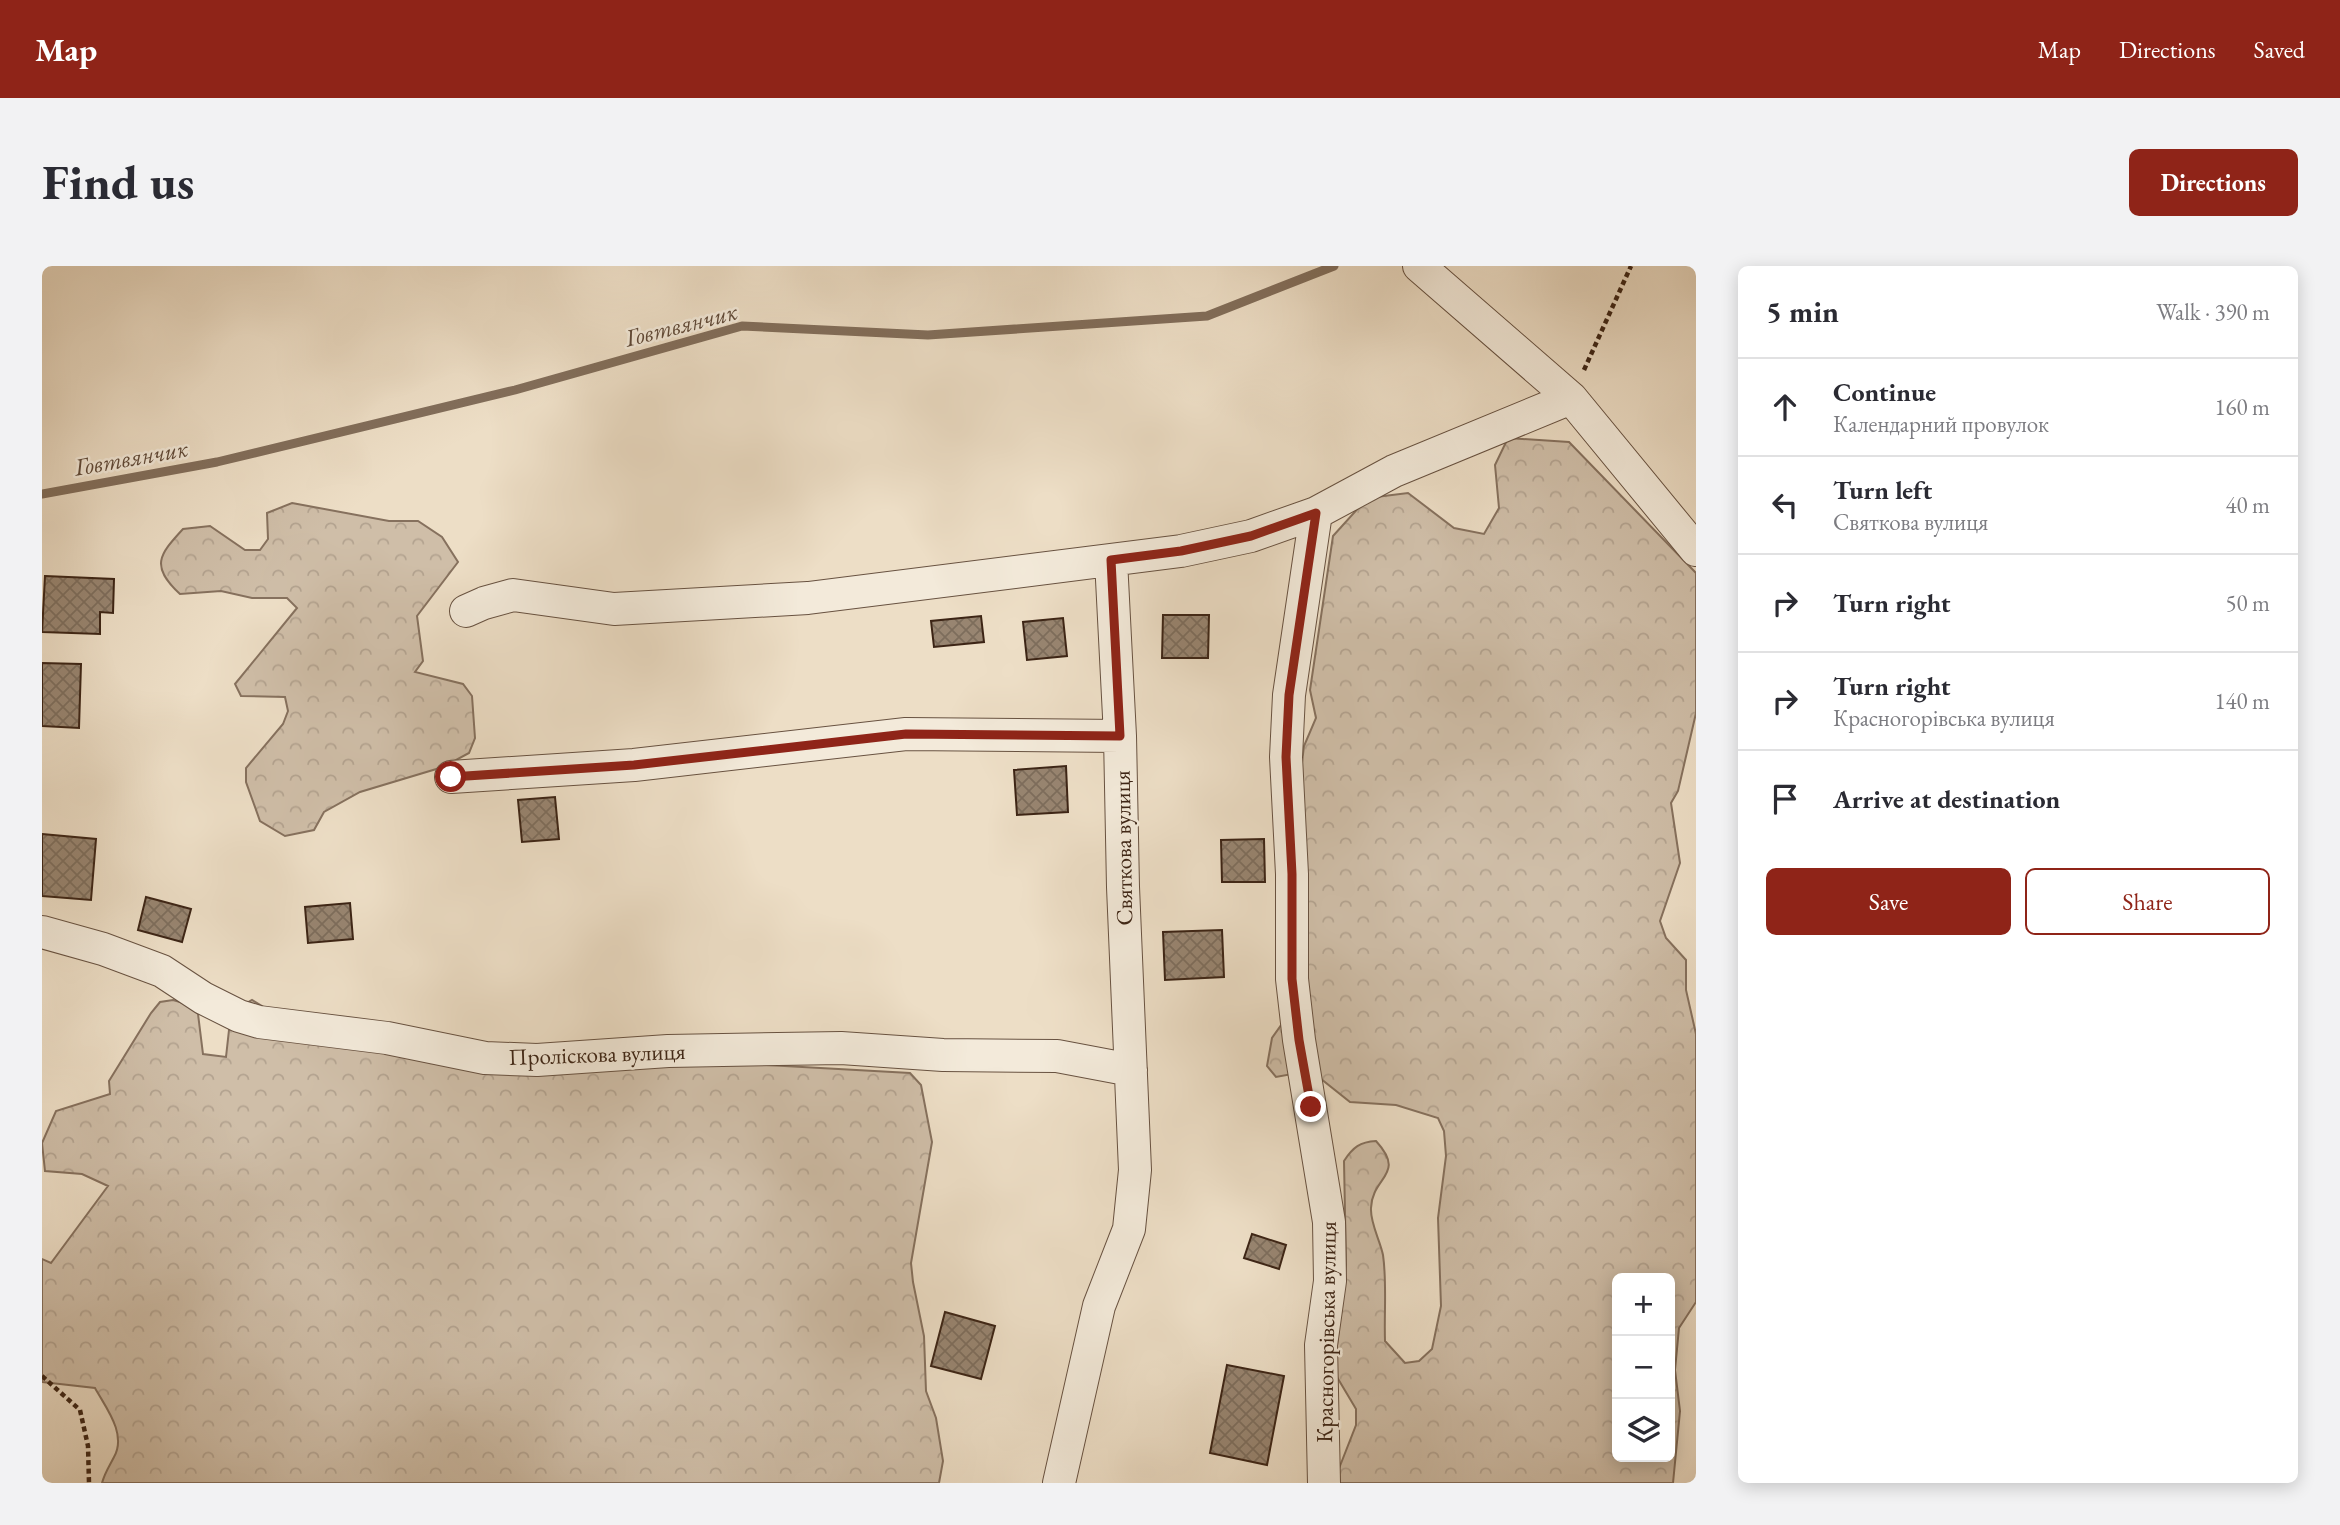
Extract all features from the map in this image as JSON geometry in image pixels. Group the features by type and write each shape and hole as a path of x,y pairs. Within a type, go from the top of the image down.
{"street":[{"path":"1419,266 1571,398 1696,550"},
{"path":"466,611 513,595 614,609 808,598 1181,551 1251,536 1316,513 1394,471 1571,398"},
{"name":"Красногорівська вулиця","path":"1316,513 1289,695 1286,757 1292,874 1292,979 1299,1040 1329,1222 1331,1281 1321,1345 1324,1483"},
{"name":"Святкова вулиця","path":"1059,1483 1099,1306 1129,1229 1136,1170 1111,560"},
{"path":"451,777 634,765 906,734 1120,736"},
{"name":"Проліскова вулиця","path":"42,932 103,949 162,971 203,998 239,1016 259,1022 375,1036 485,1058 537,1060 668,1051 841,1048 943,1055 1057,1056 1131,1070"}],"path":[{"path":"1571,398 1631,266"},
{"path":"42,1376 80,1410 88,1446 89,1483"}],"green space":[{"path":"1508,438 1569,442 1696,573 1696,713 1678,791 1671,803 1680,863 1660,921 1666,938 1686,960 1686,990 1696,1034 1696,1302 1679,1328 1675,1370 1680,1411 1673,1483 1324,1483 1338,1471 1356,1425 1356,1409 1334,1372 1346,1265 1344,1161 1357,1146 1376,1141 1388,1161 1386,1175 1373,1197 1371,1214 1384,1265 1385,1341 1405,1363 1419,1361 1432,1349 1441,1306 1438,1218 1446,1156 1444,1131 1438,1118 1396,1105 1350,1102 1316,1075 1303,1072 1276,1077 1267,1066 1272,1038 1303,994 1300,779 1304,746 1316,718 1310,690 1333,536 1362,504 1376,497 1408,493 1454,528 1484,534 1499,508 1495,465"},
{"path":"292,503 389,521 418,521 442,537 458,562 417,616 423,661 415,672 463,684 472,696 475,738 469,753 443,767 360,792 324,812 314,830 285,836 260,821 246,782 246,768 283,724 288,711 285,697 241,696 235,684 297,608 287,598 252,598 221,591 180,594 164,576 161,561 168,546 183,529 210,526 245,550 260,550 268,539 267,513"},
{"path":"173,1000 187,1004 198,1014 203,1054 226,1057 231,1012 252,1000 301,1030 659,1059 910,1073 921,1085 932,1142 911,1263 924,1336 926,1391 936,1418 943,1461 939,1483 102,1483 114,1457 118,1439 114,1421 95,1388 42,1382 42,1259 51,1263 108,1186 82,1174 45,1171 42,1143 56,1111 110,1094 109,1081 151,1013 160,1002"}],"building":[{"path":"45,576 114,579 113,613 100,612 100,634 42,632"},
{"path":"1163,615 1209,615 1208,658 1162,658"},
{"path":"981,616 984,642 934,647 931,621"},
{"path":"1063,618 1067,656 1027,660 1023,622"},
{"path":"42,663 81,664 79,728 42,726"},
{"path":"1066,766 1068,812 1017,815 1014,770"},
{"path":"555,797 559,839 522,842 518,800"},
{"path":"42,834 96,839 91,900 42,896"},
{"path":"1264,839 1265,882 1222,882 1221,840"},
{"path":"146,897 191,909 182,942 138,930"},
{"path":"350,903 353,939 308,943 305,907"},
{"path":"1222,930 1224,977 1165,980 1163,932"},
{"path":"1252,1234 1286,1245 1279,1269 1244,1258"},
{"path":"945,1312 995,1326 981,1379 931,1366"},
{"path":"1227,1365 1284,1376 1267,1465 1210,1453"}],"waterway":[{"name":"Говтвянчик","path":"42,494 217,462 515,390 742,326 928,335 1207,316 1334,266"}],"route":[{"path":"451,777 634,765 906,734 1120,736 1111,560 1181,551 1251,536 1316,513 1289,695 1286,757 1292,874 1292,979 1311,1107"}]}
